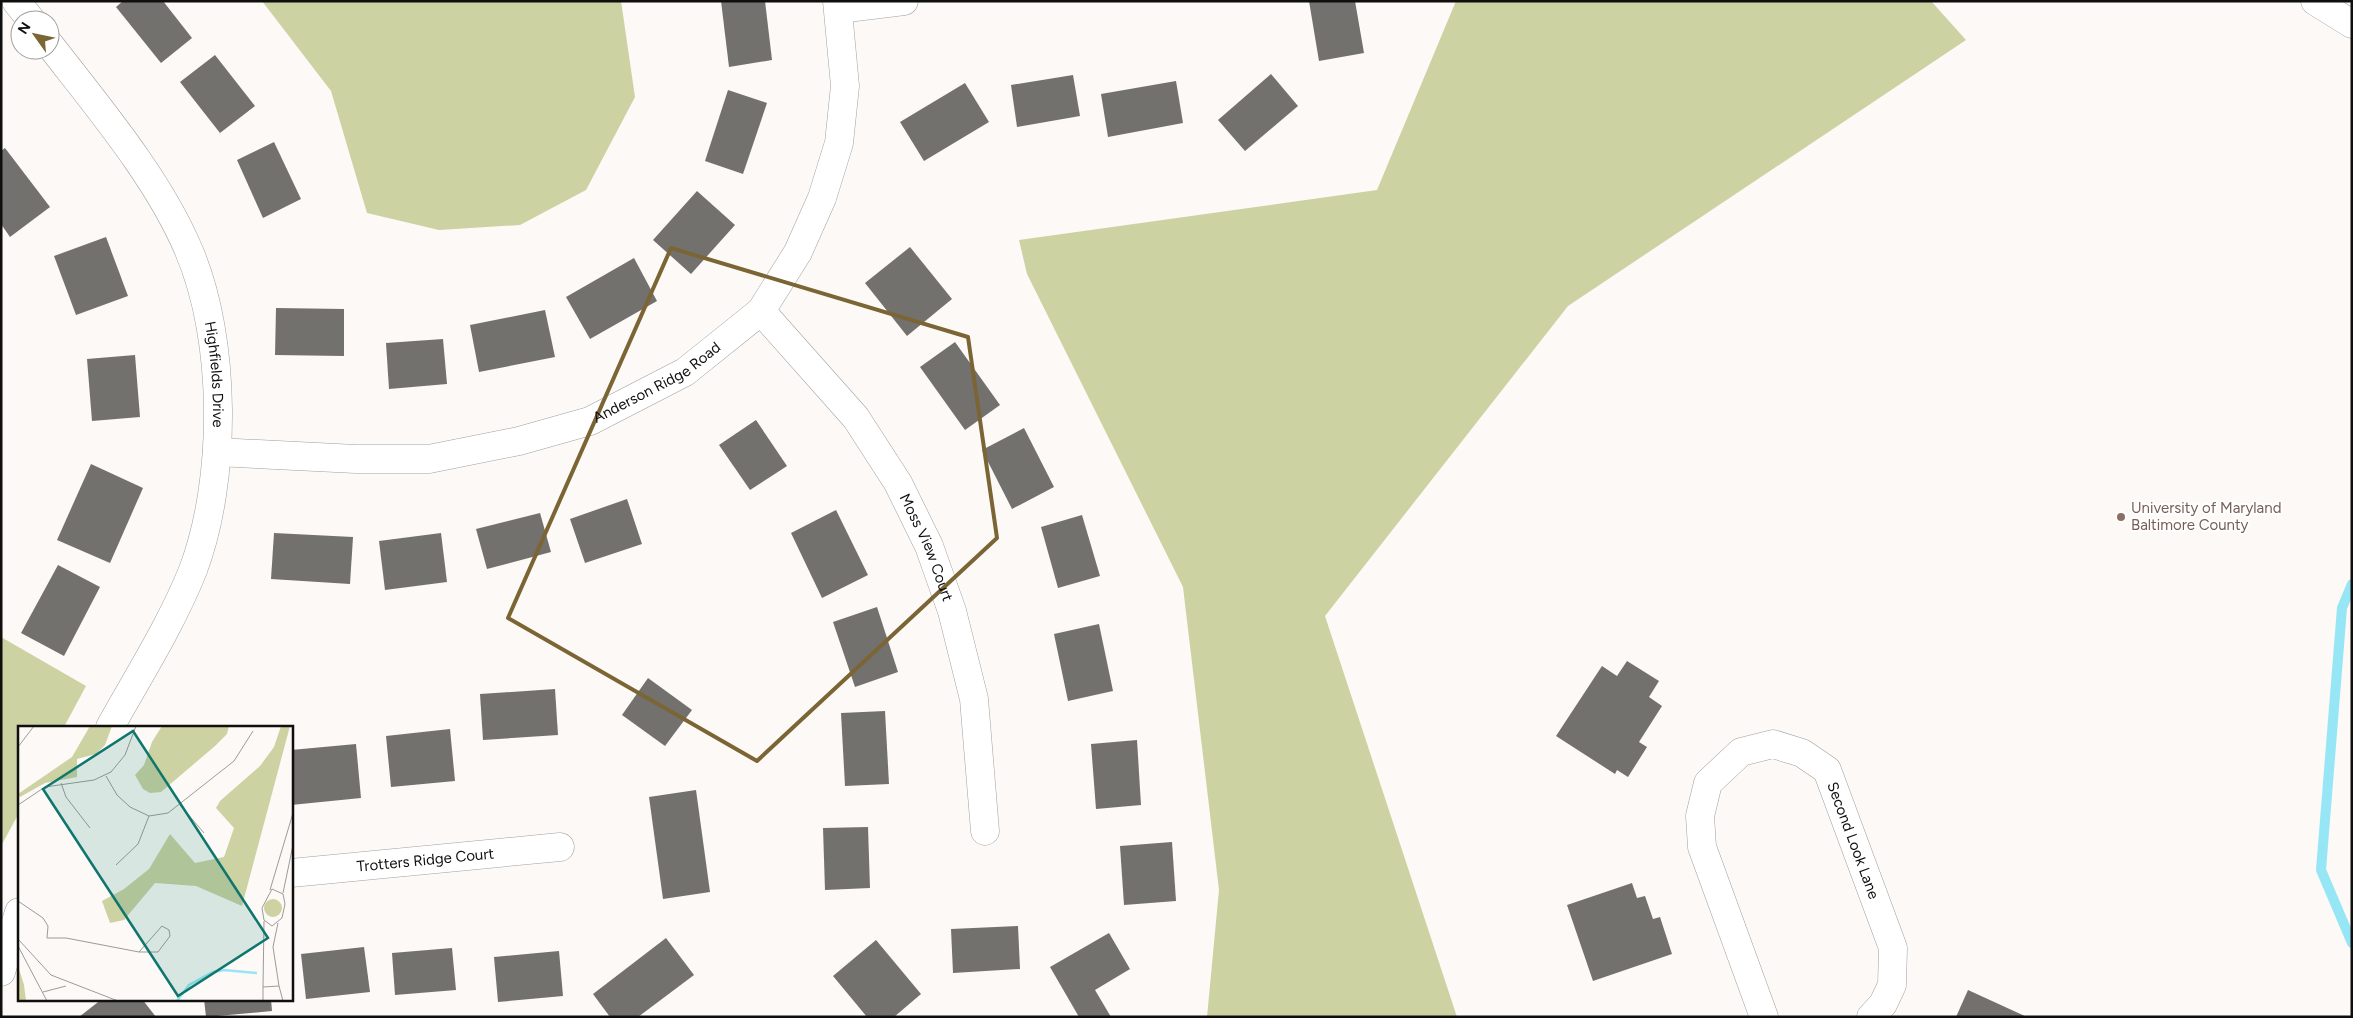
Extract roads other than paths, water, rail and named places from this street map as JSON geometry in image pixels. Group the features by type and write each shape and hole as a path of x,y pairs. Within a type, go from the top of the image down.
{"street":[{"path":"838,5 904,1"},
{"path":"2315,1 2352,24"},
{"name":"Anderson Ridge Road","path":"217,452 356,459 429,459 519,441 590,421 685,372 761,312 798,252 822,198 839,143 845,86 838,5"},
{"name":"Highfields Drive","path":"60,58 114,127 141,167 157,191 189,251 211,322 216,385 217,452 210,510 193,569 168,625 111,726"},
{"name":"Moss View Court","path":"761,312 856,418 898,483 929,546 952,611 974,699 985,831"},
{"name":"Second Look Lane","path":"1764,1017 1702,847 1700,816 1708,783 1741,752 1773,744 1802,754 1827,770 1893,948 1892,985 1883,1004 1871,1017"},
{"name":"Trotters Ridge Court","path":"292,873 560,847"},
{"path":"1,972 18,915"}],"waterway":[{"path":"2352,584 2342,608 2321,870 2352,943"}],"place":[{"name":"University of Maryland Baltimore County","path":"2121,517"}]}
